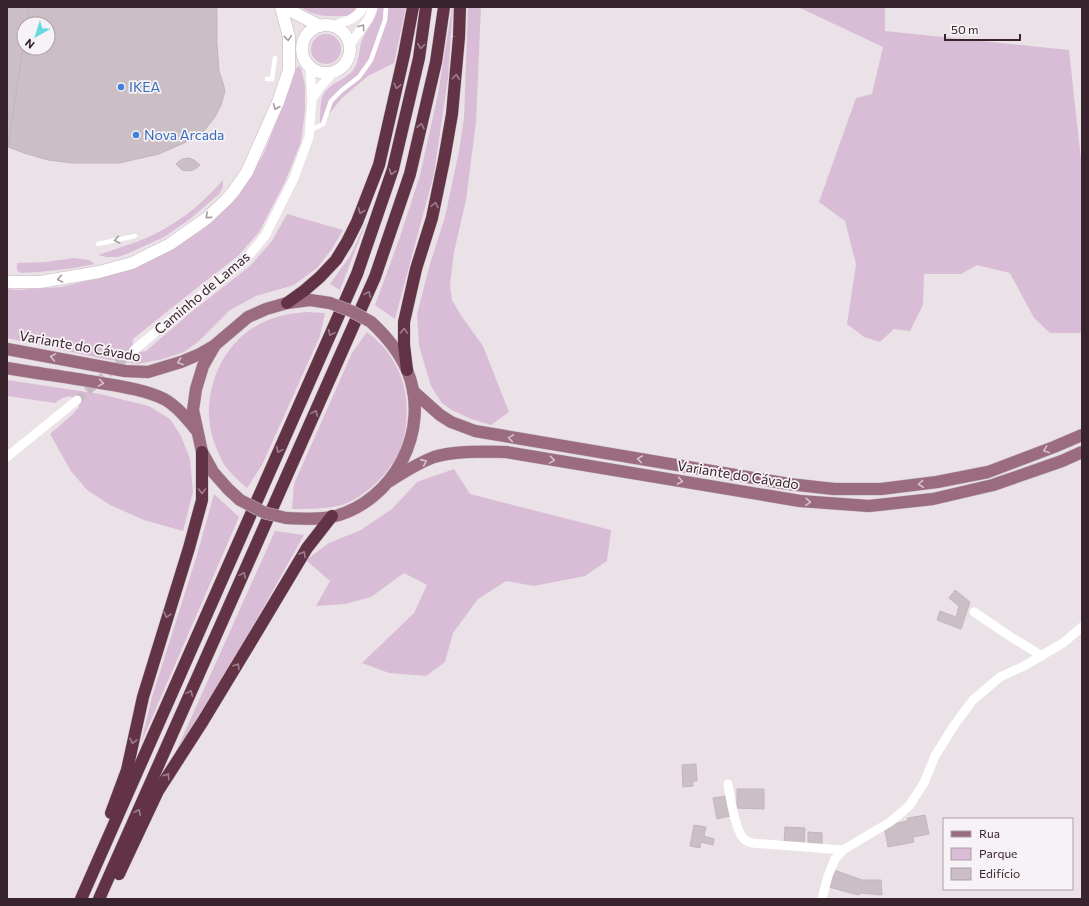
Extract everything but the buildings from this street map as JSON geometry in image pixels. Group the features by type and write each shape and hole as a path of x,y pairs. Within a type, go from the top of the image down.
{"highway":[{"path":"287,303 320,277 336,260 357,222 379,165 404,55 413,7"},
{"path":"81,899 357,274 393,169 419,58 426,7"},
{"path":"99,899 375,277 410,174 436,62 444,7"},
{"path":"408,370 404,345 404,322 416,269 432,218 444,160 452,114 459,37 460,7"},
{"path":"73,899 110,816 127,770 143,697 202,500 202,452"},
{"path":"108,899 158,791 203,721 307,548 332,516"}],"main road":[{"path":"310,300 330,303 351,311 371,322 386,336 398,352 408,370 413,391 415,413 414,428 405,456 390,481 373,496 354,509 332,516 309,520 286,518 265,513 240,500 228,489 213,472 202,452 193,410 196,389 203,366 215,345 248,317 266,309 287,303 310,300"},
{"name":"Variante do Cávado","path":"7,349 125,371 148,372 181,362 200,354 215,345"},
{"path":"7,368 127,387 152,394 174,406 197,431"},
{"name":"Variante do Cávado","path":"413,391 440,415 451,422 475,432 789,484 834,488 881,489 937,482 988,472 1082,435"},
{"name":"Variante do Cávado","path":"390,481 413,467 435,457 454,453 506,452 800,501 869,506 933,500 994,485 1062,461 1082,452"}],"street":[{"path":"333,26 354,18 363,7"},
{"path":"349,46 369,18 373,7"},
{"path":"286,8 320,26"},
{"path":"286,8 301,28 303,42"},
{"path":"7,282 40,282 99,272 132,263 170,244 207,218 233,192 247,172 278,102 288,70 289,37 286,8"},
{"path":"312,99 320,87 346,62 349,54 349,46 346,37 341,31 333,26 326,25 312,29 306,35 303,42 302,55 305,62 316,71 325,73 334,72"},
{"path":"288,70 299,61 302,55"},
{"name":"Caminho de Lamas","path":"134,350 245,260 265,236 294,178 309,137 312,99 310,67"},
{"path":"7,457 77,400"},
{"path":"974,612 988,623 1042,656"},
{"path":"822,899 828,876 835,859 843,850 890,822 909,806 924,783 935,756 955,724 973,700 1000,677 1042,656 1063,643 1082,628"},
{"path":"728,784 733,812 740,834 744,839 752,843 843,850"}],"lane":[{"path":"309,131 323,124 330,101 359,77 372,60 385,20 386,7"},
{"path":"267,79 272,79 275,58"},
{"path":"98,244 135,236"}],"green space":[{"path":"300,7 356,7 355,10 348,16 323,16 306,11"},
{"path":"378,7 406,7 394,63 368,76 342,98 320,125 320,111 324,93 348,75 355,67 361,43 375,17"},
{"path":"452,7 448,78 434,174 395,319 375,305 400,237 420,175 438,94"},
{"path":"468,7 481,7 476,122 466,200 454,252 450,285 452,300 462,317 483,346 509,412 491,425 471,419 452,410 442,403 431,386 419,346 417,314 430,264 445,217 459,151 464,118"},
{"path":"798,7 885,7 885,31 1069,50 1082,169 1082,332 1050,333 1034,318 1010,273 977,265 961,274 924,274 923,305 910,331 894,329 880,342 864,337 847,324 856,264 845,221 819,202 856,98 872,94 883,47"},
{"path":"326,34 332,35 340,43 340,55 332,63 326,64 320,63 312,55 311,49 312,43 320,35"},
{"path":"298,66 301,68 305,85 305,111 301,142 285,182 259,232 238,256 133,339 133,347 139,352 146,351 190,313 250,266 272,241 287,214 343,230 332,249 317,268 294,285 256,296 230,310 198,342 184,352 163,359 138,364 104,359 7,338 7,289 17,290 61,287 99,278 130,268 174,248 212,222 239,195 264,153 279,115 288,84"},
{"path":"223,180 223,187 219,194 190,219 164,237 118,257 98,255 139,241 163,230 195,208"},
{"path":"367,220 340,290 330,284 350,256"},
{"path":"74,258 89,260 95,264 39,272 20,273 17,270 17,263 45,262"},
{"path":"306,312 325,313 320,336 262,465 247,488 232,475 225,466 213,438 210,424 209,402 215,378 226,355 233,345 251,329 278,317"},
{"path":"367,332 378,341 390,355 402,380 405,391 407,415 404,439 400,450 394,461 381,478 356,499 332,507 292,509 294,484 352,353"},
{"path":"7,380 100,394 149,406 170,419 181,436 190,459 193,492 183,531 144,520 110,505 87,490 71,471 50,434 79,407 77,400 70,396 62,398 55,403 7,396"},
{"path":"454,469 470,494 611,530 607,561 585,576 534,586 506,581 478,599 453,633 445,662 426,676 389,673 362,663 414,613 427,585 404,573 371,597 345,604 316,606 330,581 306,560 329,543 361,530 392,509 417,482"},
{"path":"214,494 239,517 141,743 152,697 197,555"},
{"path":"275,531 304,535 248,635 174,756"}],"tunnel":[{"path":"77,400 134,350"}],"place":[{"name":"IKEA","path":"121,87"},
{"name":"Nova Arcada","path":"136,135"}]}
